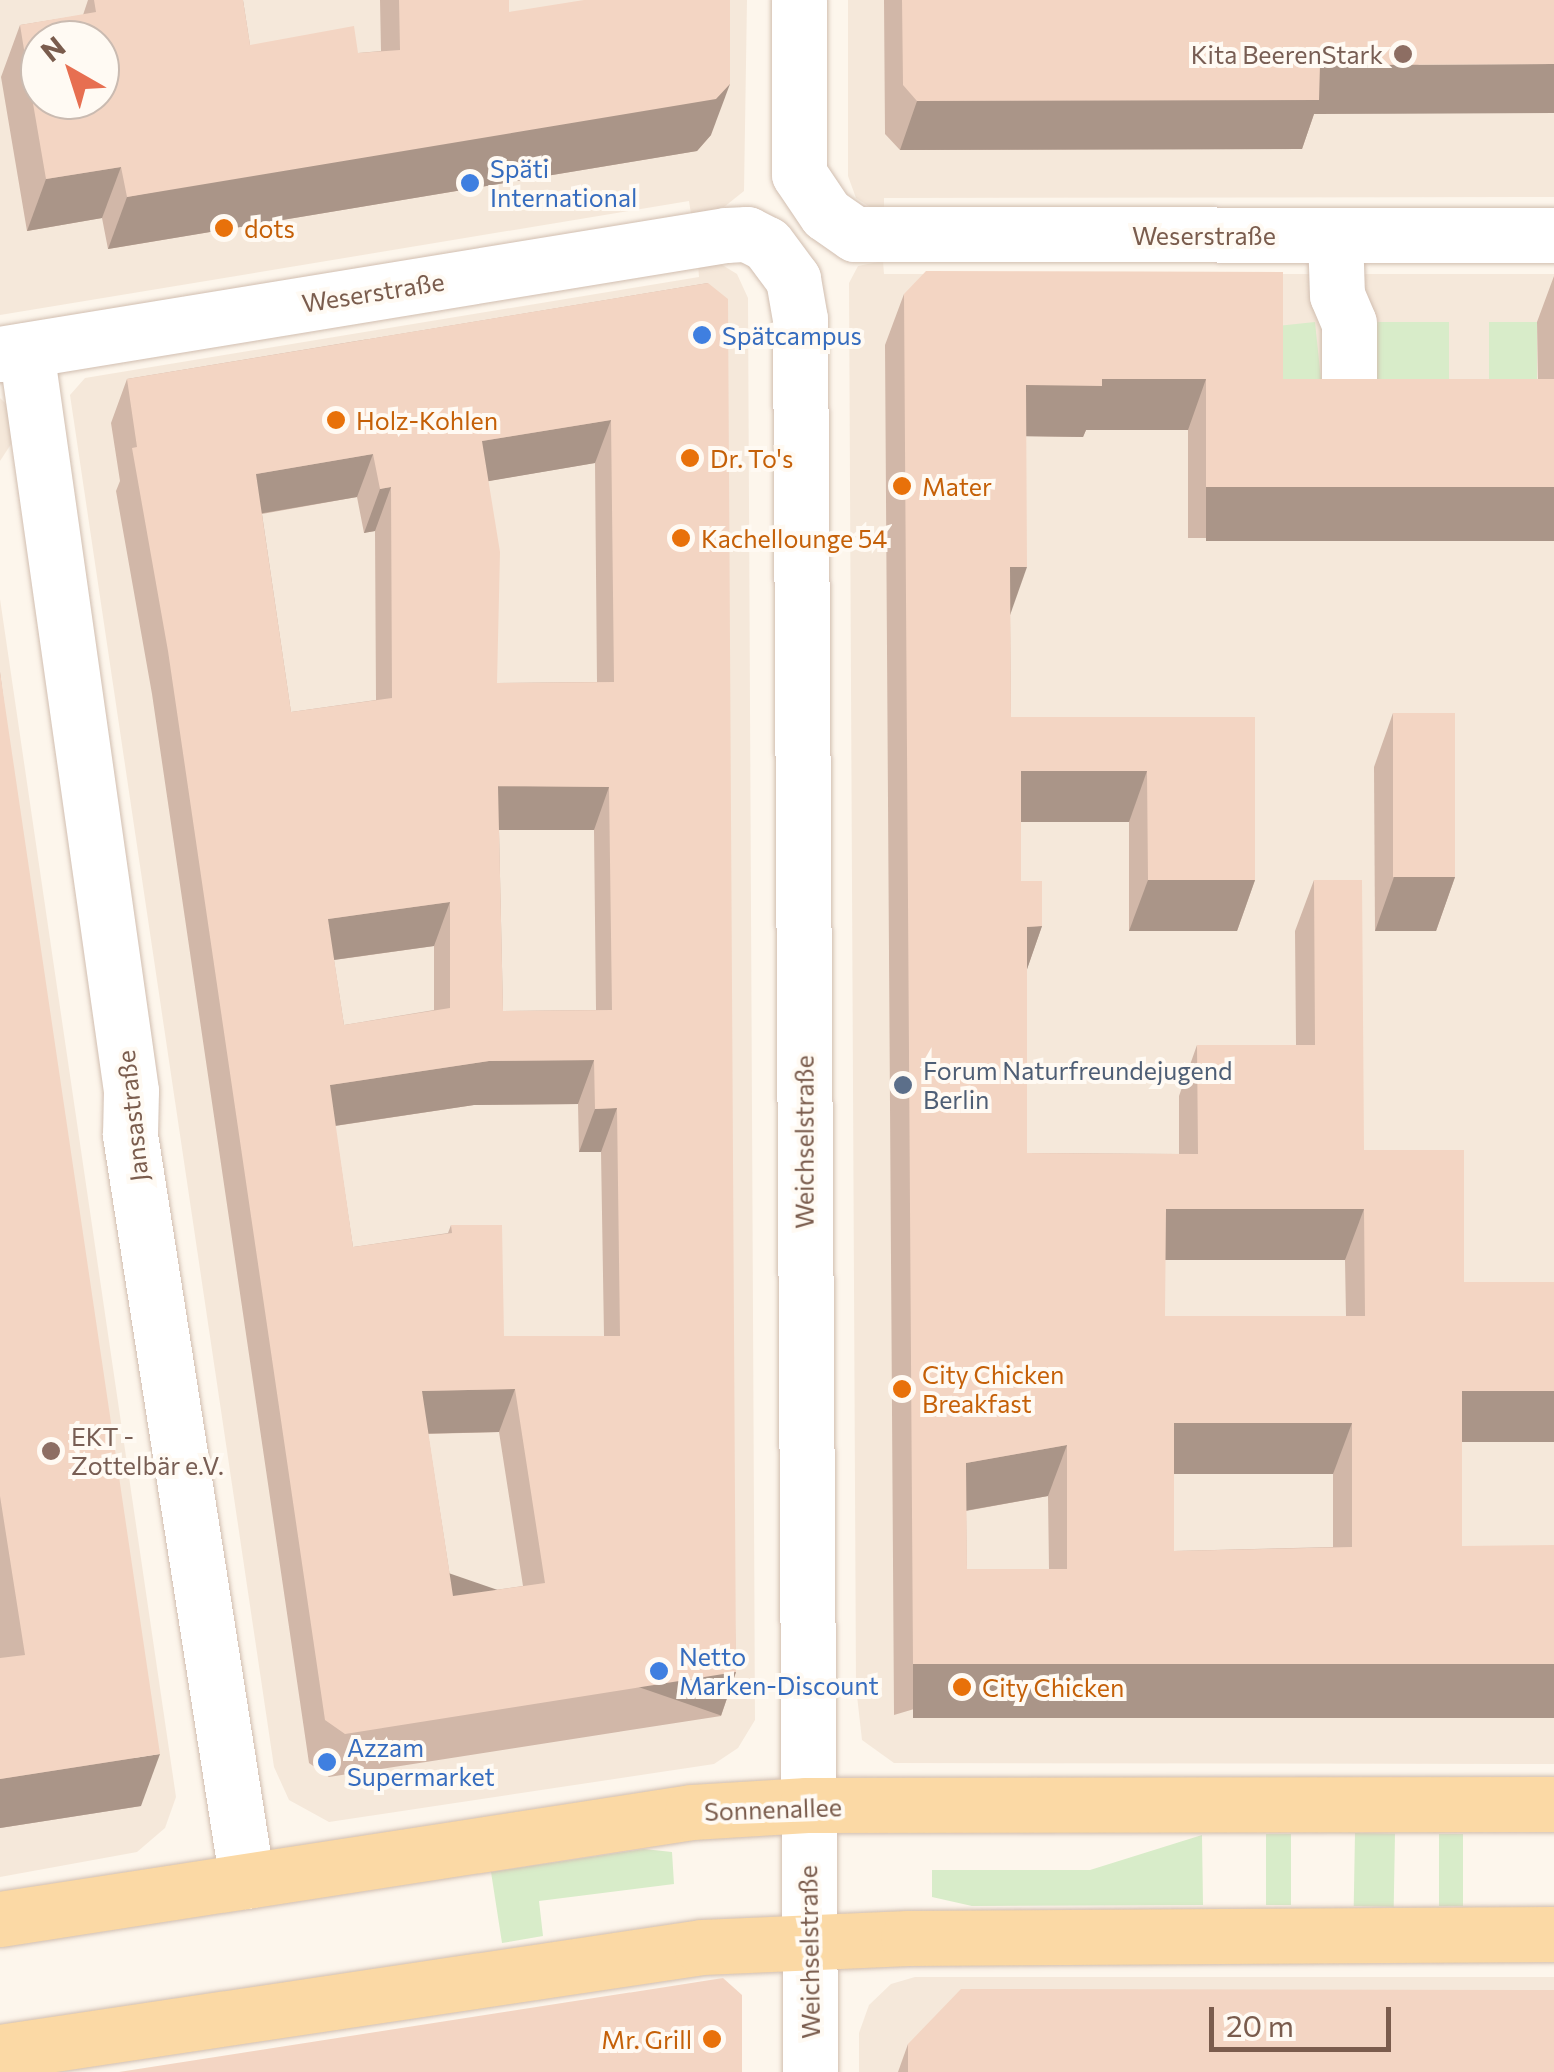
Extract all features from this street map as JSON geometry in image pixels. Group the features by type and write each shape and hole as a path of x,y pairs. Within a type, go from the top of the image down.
{"main road":[{"name":"Sonnenallee","path":"0,1919 669,1814 806,1805 1554,1804"},
{"path":"0,2052 666,1950 809,1940 1554,1934"}],"street":[{"name":"Weserstraße","path":"799,0 800,174 826,214 855,234 1554,235"},
{"name":"Weserstraße","path":"13,352 747,234"},
{"name":"Weichselstraße","path":"747,234 780,257 800,300 810,2072"},
{"path":"1336,235 1337,295 1349,323 1348,386"},
{"name":"Jansastraße","path":"13,352 132,1091 130,1135 247,1880"}],"shaded area":[{"path":"0,0 747,0 744,191 724,207 691,214 689,201 0,315"},
{"path":"848,0 1554,0 1554,197 884,198 884,208 870,207 856,198 848,176"},
{"path":"883,261 884,274 1554,274 1554,1764 894,1763 862,1740 856,1687 849,283 858,266"},
{"path":"719,263 737,274 748,298 755,1720 738,1748 714,1764 329,1822 289,1800 274,1767 70,395 85,378 699,277 698,264"},
{"path":"0,398 10,408 17,435 0,461"},
{"path":"0,599 176,1797 165,1828 137,1852 0,1877"},
{"path":"915,1977 1554,1977 1554,2072 859,2072 859,2033 869,2005 891,1984"}],"green space":[{"path":"1315,322 1322,387 1271,392 1264,327"},
{"path":"1363,322 1449,322 1449,386 1363,386"},
{"path":"1489,322 1537,322 1537,386 1489,386"},
{"path":"1355,1833 1395,1834 1394,1907 1354,1906"},
{"path":"1266,1834 1291,1834 1291,1905 1266,1905"},
{"path":"1439,1834 1463,1834 1463,1906 1439,1906"},
{"path":"1202,1835 1203,1905 972,1906 932,1897 932,1870 1090,1870"},
{"path":"644,1849 672,1852 674,1884 539,1901 543,1936 502,1943 491,1872"}],"building":[{"path":"94,0 243,0 250,45 354,26 358,53 400,50 399,0 509,0 509,12 584,0 730,0 730,84 716,99 127,197 121,167 46,179 36,120 120,120 120,20 49,20 96,12"},
{"path":"902,0 1554,0 1554,64 1320,65 1319,100 917,101 903,85"},
{"path":"926,271 1283,272 1283,379 1554,379 1554,487 1206,487 1206,379 1102,379 1102,386 1026,385 1027,567 1010,567 1011,717 1255,717 1255,880 1148,880 1147,771 1021,771 1021,881 1042,881 1042,926 1027,927 1027,1153 1198,1154 1197,1045 1315,1045 1314,880 1362,880 1364,1150 1464,1150 1464,1282 1554,1282 1554,1391 1462,1391 1462,1546 1554,1545 1554,1664 913,1664 904,294","holes":["1166,1209 1364,1209 1365,1316 1165,1316","1174,1423 1352,1423 1352,1547 1174,1551","1067,1445 1067,1569 967,1569 966,1463"]},
{"path":"708,283 728,299 736,1672 345,1734 325,1720 168,651 132,448 137,447 127,379","holes":["611,420 614,682 497,683 500,552 482,441","373,454 380,489 391,487 392,698 291,712 256,474","498,786 609,787 612,1010 503,1011","450,902 450,1008 344,1025 328,919","594,1060 595,1109 617,1108 620,1336 504,1336 502,1225 451,1225 452,1233 353,1247 330,1085 489,1061","515,1389 545,1583 453,1596 422,1391"]},
{"path":"0,672 160,1754 0,1779 0,1658 25,1655 0,1496"},
{"path":"1393,713 1455,713 1455,877 1393,877"},
{"path":"723,1978 742,1995 742,2072 119,2072"},
{"path":"961,1989 1554,1990 1554,2072 908,2072 908,2044"}],"place":[{"name":"Kita BeerenStark","path":"1403,54"},
{"name":"Späti International","path":"470,183"},
{"name":"dots","path":"224,228"},
{"name":"Spätcampus","path":"702,335"},
{"name":"Holz-Kohlen","path":"336,420"},
{"name":"Dr. To's","path":"690,458"},
{"name":"Mater","path":"902,486"},
{"name":"Kachellounge 54","path":"681,538"},
{"name":"Forum Naturfreundejugend Berlin","path":"903,1085"},
{"name":"City Chicken Breakfast","path":"902,1389"},
{"name":"EKT - Zottelbär e.V.","path":"51,1451"},
{"name":"Netto Marken-Discount","path":"659,1671"},
{"name":"City Chicken","path":"962,1687"},
{"name":"Azzam Supermarket","path":"327,1762"},
{"name":"Mr. Grill","path":"712,2039"}]}
